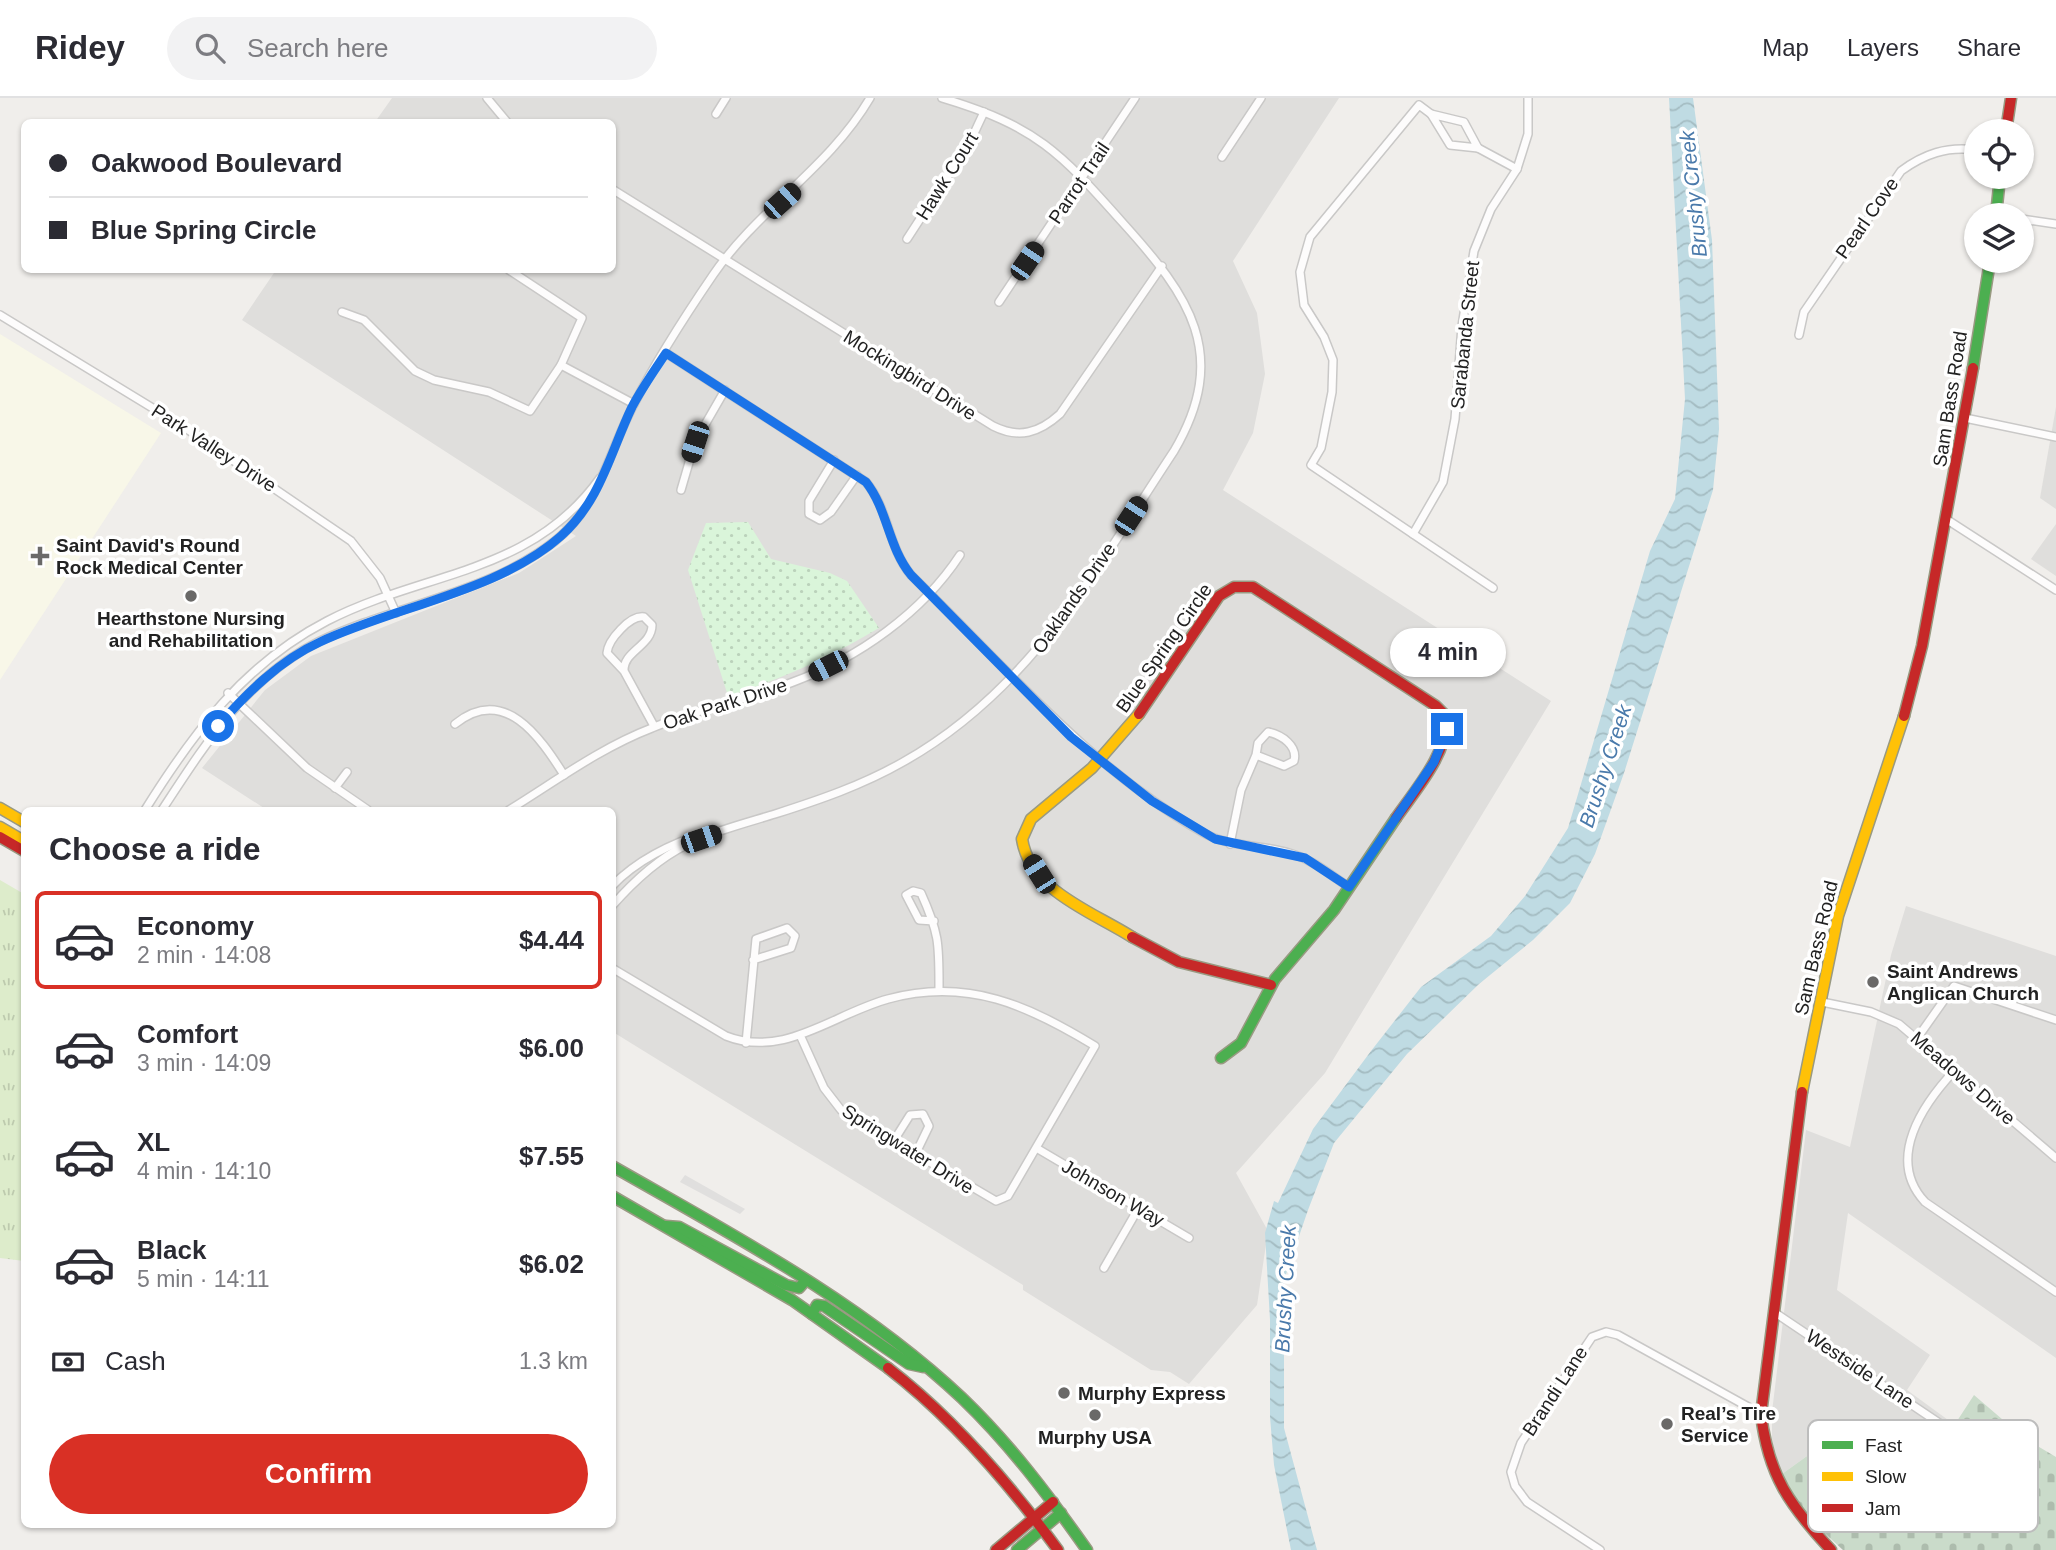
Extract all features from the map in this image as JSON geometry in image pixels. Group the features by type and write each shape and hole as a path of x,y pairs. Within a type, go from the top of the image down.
{"main road":[{"path":"2008,119 2011,98"},
{"name":"Sam Bass Road","path":"1808,1526 1780,1489 1766,1455 1761,1414 1792,1144 1844,895 1911,692 1965,418 1988,273"},
{"name":"Blue Spring Circle","path":"1253,587 1436,706 1446,716 1447,729 1434,762 1349,887 1314,935 1271,985 1167,957 1059,893 1039,874 1024,849 1022,835 1025,828 1099,761 1159,691 1219,596 1228,588 1253,587"},
{"path":"0,808 21,820"},
{"path":"0,827 21,839"},
{"path":"0,837 21,849"},
{"path":"1222,1058 1241,1043 1271,985"},
{"path":"616,1168 805,1281 865,1320 925,1367 1002,1439 1053,1502 1087,1550"},
{"path":"616,1198 812,1314 871,1354 970,1443 1034,1517 1058,1550"},
{"path":"663,1226 679,1227 786,1285 799,1288 805,1281"},
{"path":"812,1314 817,1305 824,1306 909,1364 925,1367"},
{"path":"996,1550 1053,1502"},
{"path":"1017,1550 1061,1513"},
{"name":"Sam Bass Road","path":"1814,1532 1831,1550"}],"street":[{"path":"487,98 504,119"},
{"path":"716,114 726,98"},
{"path":"164,807 215,731 239,703 267,677 318,642 508,570 542,550 570,527 588,507 609,466 634,404 726,259 747,233 826,158 870,98"},
{"name":"Oaklands Drive","path":"616,902 638,880 674,852 746,823 827,796 902,763 953,730 1014,676 1058,626 1174,451 1189,421 1199,387 1198,340 1182,296 1162,266 1083,177 1042,140 1015,124 942,98"},
{"name":"Parrot Trail","path":"999,302 1135,98"},
{"path":"1222,157 1261,98"},
{"name":"Sarabanda Street","path":"1413,534 1443,482 1455,419 1462,326 1474,251 1491,209 1517,169 1528,134 1528,98"},
{"path":"1493,588 1311,465 1321,448 1332,391 1332,360 1324,337 1304,305 1300,272 1310,237 1419,105 1431,114 1450,145 1478,148 1517,169"},
{"name":"Hawk Court","path":"907,239 970,142 985,112"},
{"path":"1431,114 1464,122 1478,148"},
{"name":"Pearl Cove","path":"1799,335 1804,312 1901,171 1919,159 1939,151 1964,150"},
{"name":"Mockingbird Drive","path":"616,191 993,426 1020,434 1040,429 1060,414 1162,266"},
{"path":"2034,221 2056,224"},
{"path":"342,312 364,320 395,354 415,371 434,380 489,392 520,409 530,411 561,365 582,318 514,273"},
{"name":"Park Valley Drive","path":"0,315 187,429 351,541 365,556 396,613"},
{"path":"666,353 858,475 879,501 904,566 1060,726 1099,761 1164,810 1204,834 1230,844 1284,851 1305,858 1349,887"},
{"path":"561,365 634,404"},
{"path":"681,490 695,442 725,390"},
{"path":"1965,418 2056,437"},
{"path":"834,460 809,501 809,514 820,520 831,512 858,475"},
{"path":"147,807 207,718 229,693 261,664 296,638 328,620 504,556 539,538 570,514 609,466"},
{"path":"1946,519 2056,590"},
{"name":"Oak Park Drive","path":"514,807 625,739 654,726 814,673 870,643 942,581 960,555"},
{"path":"624,671 625,661 651,635 652,625 644,617 633,619 609,643 607,653 624,671 654,726"},
{"path":"229,693 307,768 364,807"},
{"path":"455,723 479,709 510,716 539,736 564,775"},
{"path":"1230,844 1241,790 1258,744 1268,732 1292,745 1296,753 1292,764 1284,766 1256,755"},
{"path":"335,788 347,772"},
{"name":"Oaklands Drive","path":"616,882 631,869 684,839 746,823"},
{"path":"616,970 726,1036 746,1043 772,1043 800,1035 888,999 939,991 939,937 934,921 920,893 913,891 906,895 919,920 934,921"},
{"path":"746,1043 753,960 756,939 787,928 795,936 791,948 753,960"},
{"path":"1918,1038 1954,986 2056,1020"},
{"name":"Springwater Drive","path":"800,1035 832,1100 847,1114 996,1201 1008,1196 1038,1149 1095,1046 1017,1004 990,997 939,991"},
{"name":"Meadows Drive","path":"1822,1002 1871,1012 1899,1024 2056,1158"},
{"path":"1955,1070 1930,1097 1918,1118 1908,1157 1912,1184 1925,1202 2056,1292"},
{"path":"893,1142 910,1115 923,1114 929,1126 915,1155"},
{"name":"Johnson Way","path":"1038,1149 1189,1238"},
{"path":"1104,1268 1138,1209"},
{"name":"Westside Lane","path":"1774,1312 1936,1420"},
{"name":"Brandi Lane","path":"1600,1550 1527,1502 1515,1486 1511,1472 1521,1443 1592,1337 1606,1332 1618,1335 1761,1414"}],"shaded area":[{"path":"392,98 1339,98 1233,261 1257,313 1265,374 1253,433 1223,490 1551,701 1325,1073 1236,1173 1268,1231 1257,1305 1189,1384 1170,1372 1151,1370 1023,1290 1023,1285 616,1034 616,807 262,807 202,768 265,690 311,656 519,573 576,536 242,320 274,273 616,273 616,119 377,119"},
{"name":"Saint David's Round Rock Medical Center","path":"0,334 161,433 0,680"},
{"path":"2056,407 2056,509 2040,498"},
{"path":"2056,524 2056,576 2031,559"},
{"path":"1906,906 2056,956 2056,1358 1848,1213 1837,1290 1930,1355 1907,1390 1948,1420 1808,1420 1808,1455 1782,1474 1772,1441 1772,1412 1806,1130 1850,1147 1891,955"},
{"path":"685,1175 745,1209 740,1214 680,1182"}],"green space":[{"path":"748,522 771,559 830,573 847,581 879,628 806,666 728,696 688,570 706,523"},
{"path":"0,880 21,892 21,1261 0,1258"},
{"path":"1974,1395 2003,1420 1958,1420"},
{"path":"2038,1446 2056,1457 2056,1550 1843,1550 1823,1532 2038,1532"},
{"path":"1808,1455 1808,1518 1807,1517 1782,1474"}],"water":[{"name":"Brushy Creek","path":"1669,98 1693,98 1712,240 1719,429 1713,490 1624,773 1595,854 1570,903 1533,940 1479,984 1407,1054 1334,1143 1284,1280 1284,1428 1317,1550 1291,1550 1274,1465 1270,1417 1270,1320 1265,1233 1274,1201 1278,1203 1313,1129 1421,987 1491,936 1525,896 1568,828 1650,551 1675,499 1685,399"}],"traffic: fast":[{"path":"1997,203 1999,189"},
{"path":"1973,368 1988,273"},
{"path":"1221,1058 1241,1043 1275,979 1334,910 1396,818"},
{"path":"616,1168 794,1272 923,1363 962,1398 1013,1452 1087,1550"},
{"path":"616,1198 792,1300 888,1368"},
{"path":"666,1226 679,1227 786,1285 799,1288 805,1281"},
{"path":"812,1314 817,1305 824,1306 909,1364 923,1367"},
{"path":"1017,1550 1061,1513"}],"traffic: slow":[{"path":"1132,937 1082,909 1050,886 1037,873 1027,857 1022,839 1031,819 1092,768 1139,714"},
{"path":"1802,1092 1838,916 1904,716"},
{"path":"0,808 21,820"},
{"path":"0,827 21,839"}],"traffic: jam":[{"path":"2008,119 2011,98"},
{"path":"1904,716 1922,646 1973,368"},
{"path":"1139,714 1219,596 1234,587 1253,587 1436,706 1446,716 1446,730 1437,757 1396,818"},
{"path":"0,837 21,849"},
{"path":"1132,937 1179,962 1271,985"},
{"path":"1802,1092 1761,1414 1764,1436 1775,1472 1808,1524"},
{"path":"888,1368 958,1430 1020,1500 1058,1550"},
{"path":"996,1550 1053,1502"},
{"path":"1815,1532 1831,1550"}],"place":[{"name":"Saint David's Round Rock Medical Center","path":"40,556"},
{"name":"Hearthstone Nursing and Rehabilitation","path":"191,596"},
{"name":"Saint Andrews Anglican Church","path":"1873,982"},
{"name":"Murphy Express","path":"1064,1393"},
{"name":"Murphy USA","path":"1095,1415"},
{"name":"Real’s Tire Service","path":"1667,1424"}],"route":[{"path":"218,726 267,677 318,642 508,570 561,536 588,507 600,487 634,404 666,353 866,482 882,506 898,556 911,575 1090,753 1164,810 1204,834 1230,844 1284,851 1305,858 1349,887 1434,762 1447,729"}]}
